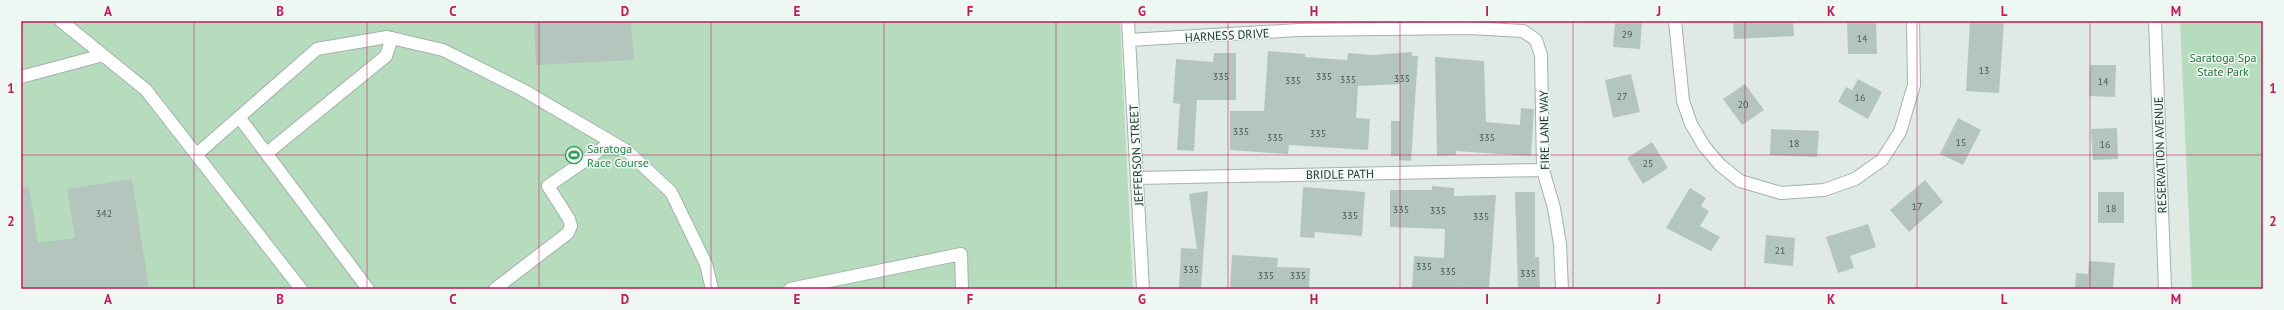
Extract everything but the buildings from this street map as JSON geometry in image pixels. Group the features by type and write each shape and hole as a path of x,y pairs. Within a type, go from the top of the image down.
{"street":[{"path":"61,21 146,90 301,289"},
{"name":"JEFFERSON STREET","path":"1128,21 1143,289"},
{"path":"1675,21 1682,101 1691,124 1704,146 1720,165 1740,181 1781,193 1824,190 1855,179 1882,160 1900,132 1914,85 1913,21"},
{"name":"RESERVATION AVENUE","path":"2155,21 2165,289"},
{"name":"HARNESS DRIVE","path":"1129,40 1298,30 1469,28"},
{"name":"FIRE LANE WAY","path":"1469,28 1522,31 1536,40 1540,47 1543,101 1543,170 1554,208 1560,244 1562,289"},
{"path":"197,154 317,49 387,37 443,50 523,90 627,151 671,192 706,264 712,289"},
{"path":"267,154 386,56 392,38"},
{"path":"21,77 103,56"},
{"path":"239,117 368,289"},
{"path":"495,289 568,233 572,226 548,186 606,146 609,141"},
{"name":"BRIDLE PATH","path":"1137,178 1543,170"},
{"path":"790,289 961,254 962,289"}],"green space":[{"name":"Saratoga Race Course","path":"21,21 1120,21 1133,289 21,289"},
{"name":"Saratoga Spa State Park","path":"2180,21 2263,21 2263,289 2192,289"}],"place":[{"name":"Saratoga Race Course","path":"574,155"}]}
